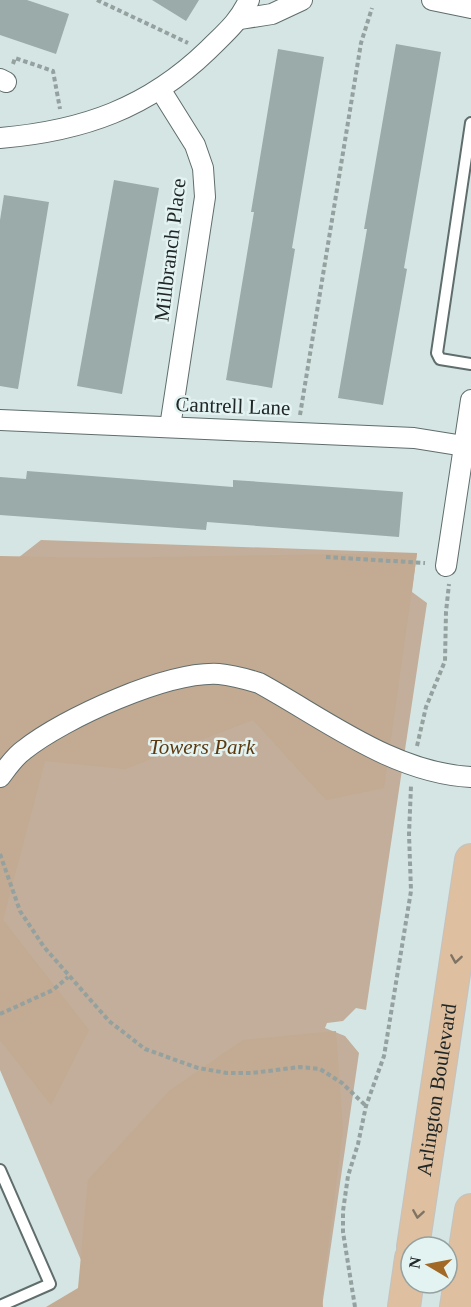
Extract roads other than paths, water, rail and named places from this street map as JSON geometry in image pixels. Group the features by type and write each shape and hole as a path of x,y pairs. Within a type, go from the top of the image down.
{"main road":[{"name":"Arlington Boulevard","path":"415,1235 471,860"},
{"path":"456,1307 471,1210"}],"street":[{"path":"0,138 42,134 84,124 126,108 160,89 198,60 240,19 249,0"},
{"path":"240,19 272,14 302,0"},
{"path":"432,0 471,8"},
{"name":"Millbranch Place","path":"160,89 195,145 203,168 205,197 170,427"},
{"path":"446,566 471,400"},
{"name":"Cantrell Lane","path":"0,420 414,438 464,446"},
{"path":"0,777 22,751 45,734 70,721 128,695 179,679 219,674 259,683 385,754 452,776 471,777"}],"lane":[{"path":"471,123 437,353 440,359 471,364"},
{"path":"0,1170 50,1284 0,1306"}],"park label":[{"name":"Towers Park","path":"202,747"}]}
